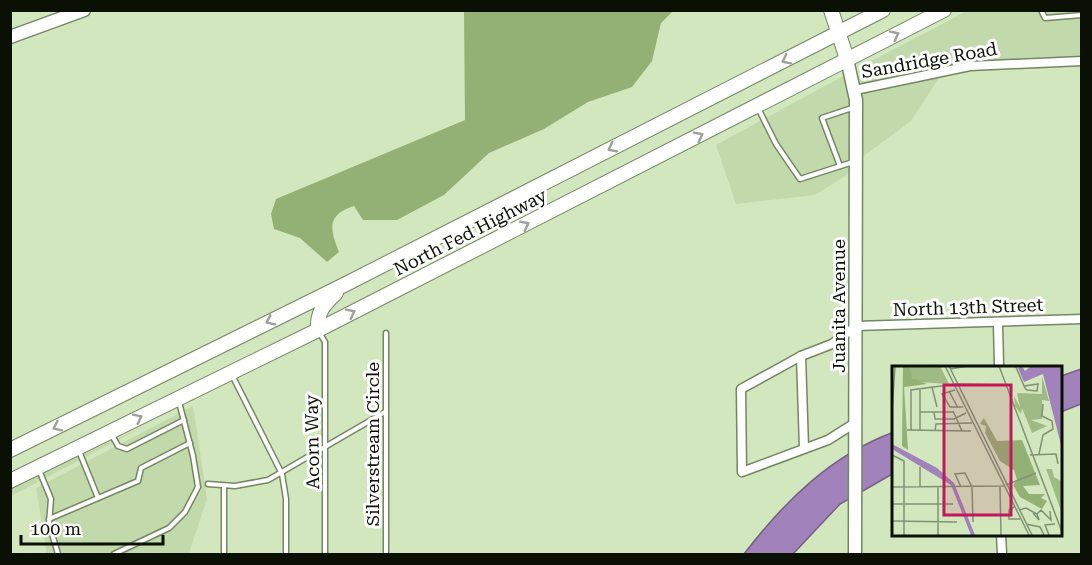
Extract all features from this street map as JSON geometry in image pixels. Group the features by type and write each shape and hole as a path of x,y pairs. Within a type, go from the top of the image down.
{"main road":[{"path":"831,10 847,59"},
{"name":"North Fed Highway","path":"10,450 344,285 884,10"},
{"name":"North Fed Highway","path":"10,481 318,330 944,10"},
{"path":"318,330 318,316 322,307 344,285"}],"street":[{"path":"10,36 84,10"},
{"name":"Juanita Avenue","path":"847,59 855,90 856,106 855,555"},
{"name":"Sandridge Road","path":"855,90 970,66 1082,61"},
{"name":"North 13th Street","path":"856,326 998,324 1082,319"},
{"path":"998,324 999,366"},
{"path":"855,423 828,440 742,472 741,389 801,356 832,344 856,326"},
{"path":"801,356 804,448"},
{"path":"1001,535 1002,555"}],"lane":[{"path":"1041,10 1045,18 1082,15"},
{"path":"757,106 776,144 800,179 856,160"},
{"path":"840,165 822,118 856,106"},
{"name":"Acorn Way","path":"318,330 325,342 327,445 325,555"},
{"name":"Silverstream Circle","path":"386,333 386,555"},
{"path":"231,373 282,474 286,499 286,555"},
{"path":"114,555 169,528 185,512 198,487 190,443 178,398"},
{"path":"208,484 224,486 256,483 282,474 327,445 386,412"},
{"path":"111,432 118,446 127,449 184,420"},
{"path":"50,519 138,481 141,468 190,443"},
{"path":"77,448 98,498"},
{"path":"38,467 51,499 50,519 53,544 58,555"},
{"path":"224,486 224,555"}],"shaded area":[{"path":"464,11 673,11 661,23 652,61 632,87 588,102 544,129 489,153 444,195 397,220 363,220 354,206 345,210 335,218 332,230 339,252 327,262 300,238 274,229 271,214 276,199 465,120"},
{"path":"967,11 1081,11 1081,56 970,61 860,84 860,67"},
{"path":"849,73 850,171 815,195 736,204 716,145"},
{"path":"940,76 911,121 861,158 861,94"},
{"path":"1081,369 1081,404 1062,412 1062,376"},
{"path":"193,406 207,499 189,553 47,554 36,488"},
{"path":"147,425 11,496 11,489 45,471"},
{"path":"892,433 892,474 840,504 793,554 744,554 775,516 810,482 850,453"}]}
